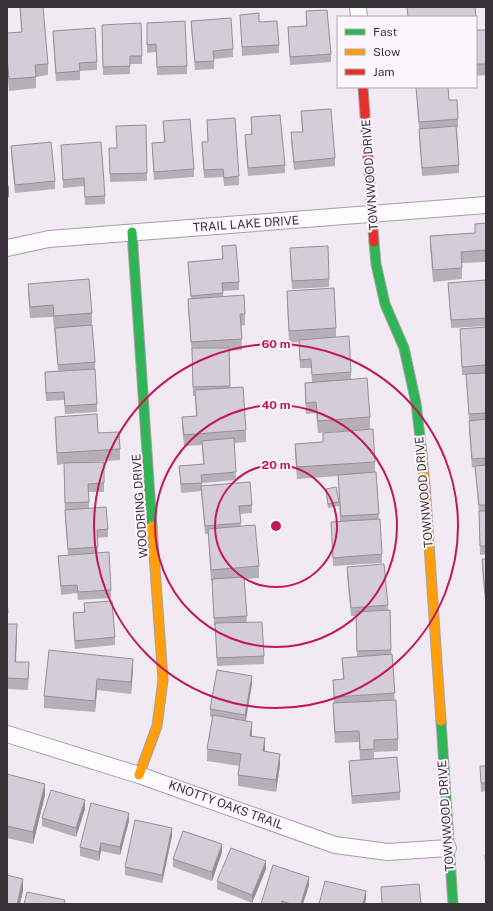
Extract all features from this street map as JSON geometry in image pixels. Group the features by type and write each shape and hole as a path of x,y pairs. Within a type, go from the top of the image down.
{"street":[{"name":"TOWNWOOD DRIVE","path":"364,88 376,264 385,304 404,348 416,403 425,485 448,848 453,904"},
{"name":"TRAIL LAKE DRIVE","path":"7,248 49,239 486,205"},
{"name":"WOODRING DRIVE","path":"132,232 163,680 158,726 140,774"},
{"name":"KNOTTY OAKS TRAIL","path":"7,734 140,774 335,845 388,852 448,848"}],"building":[{"path":"20,7 43,7 48,64 35,65 36,77 9,79 7,33 22,32"},
{"path":"407,7 475,7 476,16 408,16"},
{"path":"327,10 331,54 290,57 288,27 307,26 306,11"},
{"path":"259,13 259,22 277,21 279,45 242,47 240,15"},
{"path":"231,18 233,49 213,51 214,61 195,62 191,21"},
{"path":"185,21 187,66 157,67 156,44 147,45 147,23"},
{"path":"141,23 142,56 130,56 130,66 103,67 102,25"},
{"path":"95,28 97,62 79,63 80,71 56,73 53,31"},
{"path":"477,30 486,30 486,64 477,64"},
{"path":"416,88 448,88 449,100 457,100 458,119 419,122"},
{"path":"331,109 335,158 294,162 291,132 303,132 301,111"},
{"path":"280,115 285,165 248,168 245,135 252,134 251,117"},
{"path":"235,118 239,176 224,178 223,169 204,170 202,142 208,142 207,120"},
{"path":"190,119 194,169 154,172 152,143 165,142 163,121"},
{"path":"146,125 147,173 110,174 109,148 117,148 116,126"},
{"path":"456,126 459,165 422,168 419,129"},
{"path":"51,142 55,181 15,185 11,146"},
{"path":"101,142 105,196 85,197 84,178 63,180 61,145"},
{"path":"486,223 486,250 461,252 462,268 433,270 430,236 475,233 475,224"},
{"path":"236,245 239,282 222,283 223,293 191,296 188,262 223,259 222,246"},
{"path":"328,246 329,279 292,281 290,248"},
{"path":"89,279 92,313 54,316 53,305 30,307 28,284"},
{"path":"486,280 486,318 451,320 448,283"},
{"path":"334,288 336,328 289,331 287,291"},
{"path":"244,295 245,314 240,314 242,339 191,342 188,299"},
{"path":"92,325 95,362 58,365 55,328"},
{"path":"486,327 486,365 462,367 460,329"},
{"path":"349,336 351,372 312,375 311,359 300,360 299,340"},
{"path":"192,348 229,348 230,386 193,387"},
{"path":"95,369 97,404 65,406 64,392 46,393 45,372"},
{"path":"486,373 486,413 469,414 466,374"},
{"path":"367,378 370,417 318,421 316,402 306,403 305,383"},
{"path":"243,387 246,430 184,435 182,417 197,416 195,390"},
{"path":"97,414 98,433 119,432 120,449 57,453 55,417"},
{"path":"486,419 486,458 472,459 469,421"},
{"path":"373,429 375,462 297,467 295,444 323,442 323,433"},
{"path":"234,438 236,472 201,475 202,483 181,484 179,466 204,464 202,441"},
{"path":"104,462 104,483 88,484 89,502 65,503 64,463"},
{"path":"486,465 486,505 479,505 475,466"},
{"path":"376,472 379,514 341,516 338,475"},
{"path":"250,482 252,505 239,506 241,523 205,526 201,486"},
{"path":"336,487 339,502 328,504 326,489"},
{"path":"106,507 108,529 97,530 98,547 68,549 65,510"},
{"path":"479,511 486,511 486,546 480,546"},
{"path":"380,519 382,554 333,558 331,522"},
{"path":"255,525 259,566 211,570 208,529"},
{"path":"109,552 111,590 78,592 77,585 61,586 58,556"},
{"path":"482,559 486,559 486,593 485,593"},
{"path":"384,564 388,605 351,608 347,567"},
{"path":"244,577 247,616 214,618 212,579"},
{"path":"112,601 115,637 75,641 73,613 85,612 84,603"},
{"path":"390,610 391,650 357,651 356,612"},
{"path":"262,622 264,656 217,658 215,623"},
{"path":"7,624 17,624 15,662 29,662 28,679 7,678"},
{"path":"49,650 133,659 131,682 97,679 95,701 44,696"},
{"path":"392,654 395,693 334,697 333,680 344,679 342,658"},
{"path":"217,670 252,676 245,715 210,709"},
{"path":"396,700 398,739 374,740 374,749 360,750 359,731 335,732 333,703"},
{"path":"213,715 252,722 250,736 265,738 263,751 280,754 276,780 238,775 241,754 207,749"},
{"path":"397,757 400,792 352,796 349,761"},
{"path":"480,766 486,766 486,783 481,783"},
{"path":"7,774 45,784 33,832 7,826"},
{"path":"51,790 85,800 76,828 42,818"},
{"path":"91,803 129,813 120,847 101,843 99,852 80,847"},
{"path":"135,820 172,828 162,875 125,867"},
{"path":"183,831 222,844 212,872 173,859"},
{"path":"231,848 266,861 252,895 217,881"},
{"path":"273,865 309,877 301,904 291,904 282,901 281,904 261,904"},
{"path":"7,875 23,879 17,904 7,904"},
{"path":"325,881 366,891 363,904 319,904"},
{"path":"419,884 421,904 382,904 381,887"},
{"path":"27,892 65,900 64,904 24,904"}],"traffic: fast":[{"path":"132,232 152,526"},
{"path":"374,242 376,264 385,304 404,348 416,403 422,454"},
{"path":"441,721 453,904"}],"traffic: slow":[{"path":"422,454 441,721"},
{"path":"139,775 157,726 163,680 152,526"}],"traffic: jam":[{"path":"363,88 374,242"}]}
